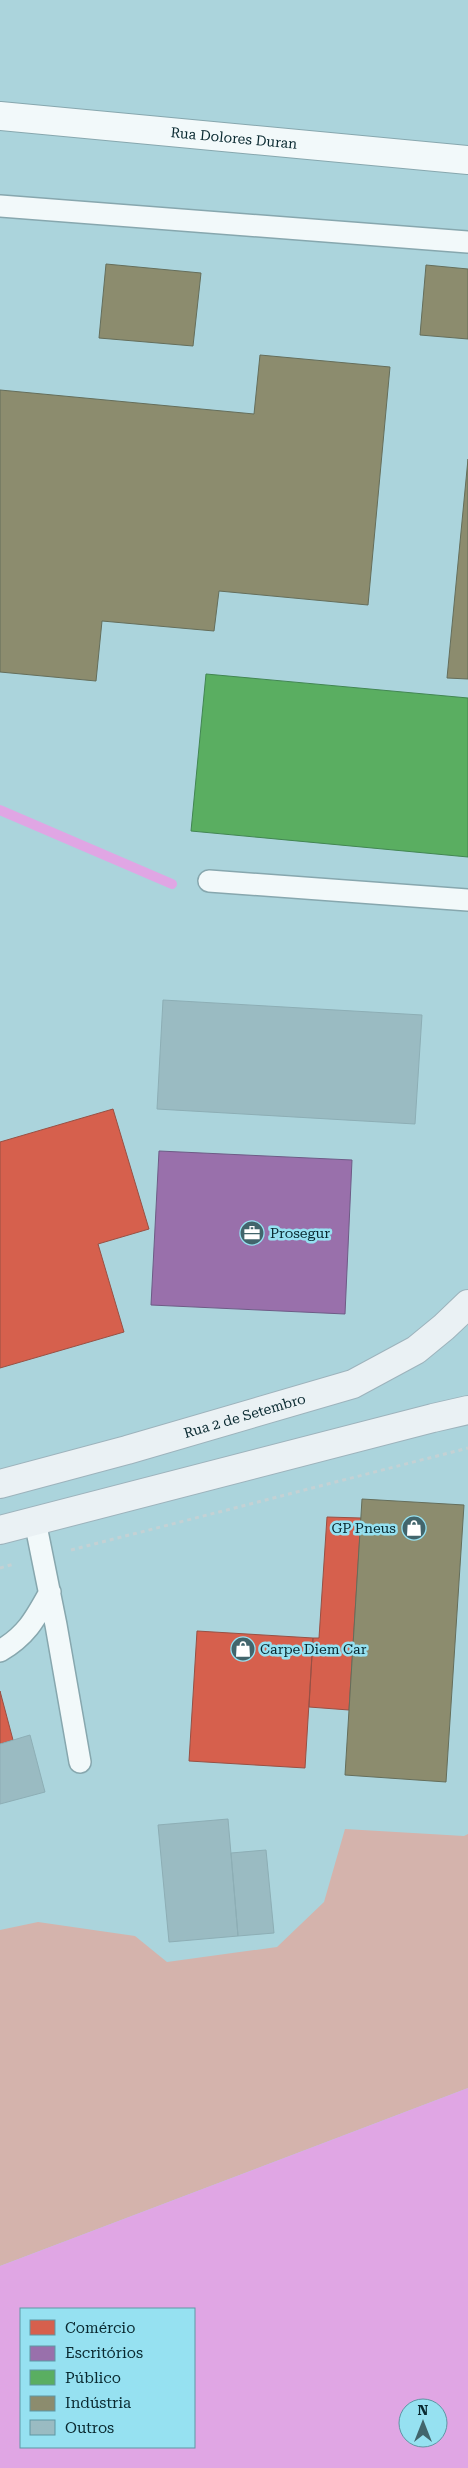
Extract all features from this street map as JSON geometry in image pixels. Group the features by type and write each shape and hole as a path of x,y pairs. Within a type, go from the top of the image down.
{"main road":[{"name":"Rua 2 de Setembro","path":"0,1484 127,1450 353,1384 416,1350 468,1304"},
{"path":"0,1530 468,1410"}],"street":[{"name":"Rua Dolores Duran","path":"0,116 468,160"}],"lane":[{"path":"0,206 468,242"},
{"path":"209,881 468,900"},
{"path":"35,1521 50,1592 80,1762"},
{"path":"0,1652 16,1642 31,1626 50,1592"}],"path":[{"path":"0,1568 468,1448"}],"shaded area":[{"path":"345,1829 464,1836 468,1834 468,2088 0,2266 0,1930 38,1922 135,1936 167,1962 277,1947 324,1902"},
{"path":"468,2088 468,2468 0,2468 0,2266"}],"building: Comércio":[{"path":"113,1109 149,1229 98,1244 124,1332 0,1368 0,1142"},
{"path":"327,1517 361,1518 349,1710 309,1707 313,1638 319,1638"},
{"path":"197,1631 313,1638 305,1768 189,1761"},
{"path":"0,1691 13,1740 0,1744"}],"building: Escritórios":[{"name":"Prosegur","path":"159,1151 352,1160 345,1314 151,1305"}],"building: Público":[{"path":"206,674 468,698 468,857 191,831"}],"building: Indústria":[{"path":"106,264 201,273 193,346 99,338"},
{"path":"426,265 468,269 468,339 420,335"},
{"path":"260,355 390,367 368,605 219,591 214,631 102,621 96,681 0,672 0,390 254,414"},
{"path":"468,459 468,679 447,678"},
{"path":"362,1499 464,1505 446,1782 345,1775"}],"building: Outros":[{"path":"163,1000 422,1015 415,1124 157,1109"},
{"path":"30,1735 45,1792 0,1804 0,1744"},
{"path":"228,1819 238,1936 169,1942 158,1825"},
{"path":"266,1850 274,1933 238,1936 231,1853"}],"waterway":[{"path":"0,810 172,884"}],"place":[{"name":"Prosegur","path":"252,1233"},
{"name":"GP Pneus","path":"414,1528"},
{"name":"Carpe Diem Car","path":"243,1649"}]}
